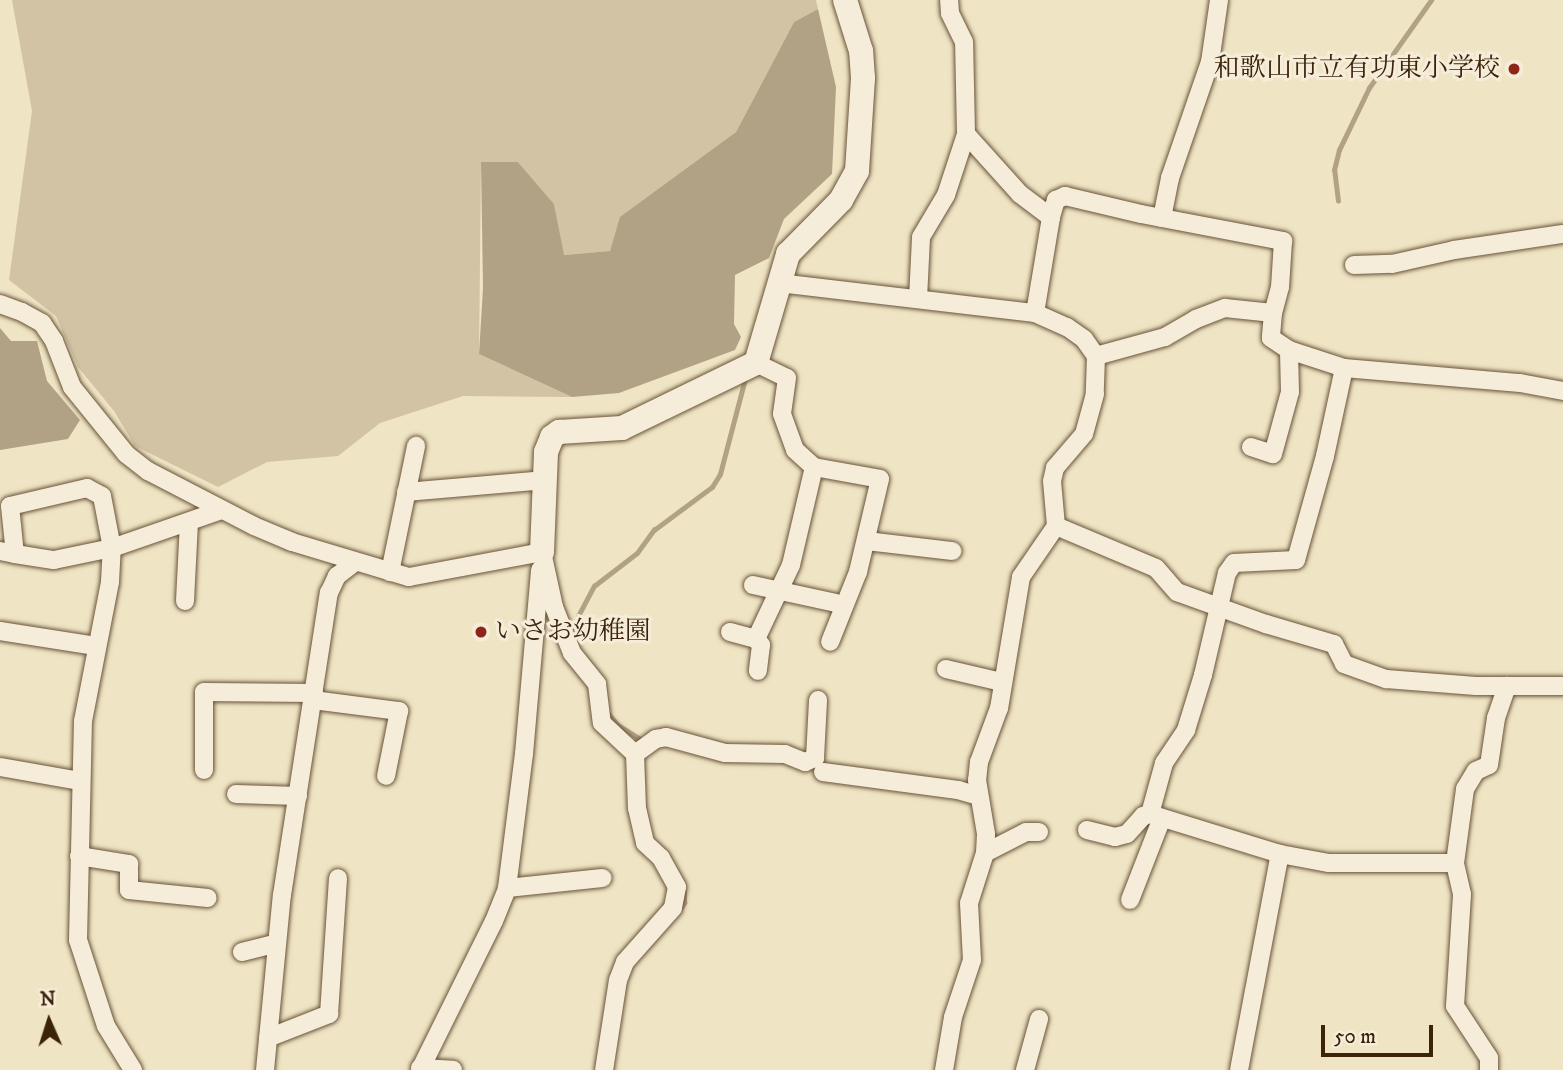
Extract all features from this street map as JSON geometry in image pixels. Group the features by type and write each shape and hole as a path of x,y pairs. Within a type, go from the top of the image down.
{"street":[{"path":"453,1070 420,1069 489,933 507,888 523,767 542,552 546,452 552,437 559,432 622,428 756,363 788,254 841,200 857,171 863,78 861,51 845,0"},
{"path":"918,299 921,237 946,195 966,134 964,42 950,13 949,0"},
{"path":"1162,218 1170,178 1210,62 1219,0"},
{"path":"966,134 1020,194 1051,217"},
{"path":"1035,313 1051,217 1056,200 1065,196 1283,241 1280,287 1273,313 1271,338 1289,350 1344,368 1520,383 1563,391"},
{"path":"1354,265 1392,264 1454,250 1563,234"},
{"path":"779,283 1035,313 1067,327 1084,339 1096,356 1095,394 1084,433 1055,468 1052,481 1056,526 1021,577 999,708 979,762 979,796 986,834 985,853 970,903 972,960 953,1017 944,1070"},
{"path":"0,304 42,323 54,341 72,387 126,454 148,471 222,510 292,542 409,578 542,552"},
{"path":"1096,356 1165,337 1196,319 1225,308 1273,313"},
{"path":"1251,447 1273,454 1290,391 1289,350"},
{"path":"756,363 786,378 782,414 795,450 814,467 880,479 858,572 830,642"},
{"path":"1130,900 1156,816 1164,764 1186,730 1203,675 1227,573 1234,564 1296,560 1325,456 1344,368"},
{"path":"390,572 416,446"},
{"path":"756,639 791,565 814,467"},
{"path":"406,492 545,480"},
{"path":"133,1070 106,1026 78,940 79,781 83,721 110,582 112,548 102,496 87,488 10,506 8,553 54,560 112,548 222,510"},
{"path":"184,601 189,523"},
{"path":"1056,526 1156,568 1178,592 1266,624 1334,643 1344,664 1386,680 1563,686"},
{"path":"867,541 952,551"},
{"path":"542,552 554,607 572,653 597,684 602,723 635,754 637,808 645,843 669,871 677,887 673,908 625,962 618,980 604,1070"},
{"path":"265,1070 277,943 329,593 337,576 355,562"},
{"path":"753,585 836,604"},
{"path":"0,631 96,646"},
{"path":"730,632 756,639 761,645 758,671"},
{"path":"946,669 1002,682"},
{"path":"1489,1070 1489,1058 1455,1006 1462,894 1455,863 1465,789 1476,771 1489,765 1496,718 1507,686"},
{"path":"204,770 204,692 314,696 399,711 386,776"},
{"path":"635,754 656,739 667,737 724,753 785,754 805,762 815,758 818,700"},
{"path":"0,767 79,781"},
{"path":"823,772 979,796"},
{"path":"236,794 298,796"},
{"path":"1087,830 1115,837 1127,834 1143,816 1156,816 1280,854 1329,863 1455,863"},
{"path":"985,853 1026,832 1039,832"},
{"path":"1240,1070 1280,854"},
{"path":"79,856 129,864 129,890 208,898"},
{"path":"268,1038 329,1014 338,878"},
{"path":"507,888 602,878"},
{"path":"242,952 277,943"},
{"path":"1025,1070 1039,1019"}],"shaded area":[{"path":"12,0 816,0 818,9 794,22 736,132 621,217 610,251 563,255 554,204 518,162 481,163 479,354 572,397 463,396 380,423 338,456 267,462 218,487 135,446 114,411 78,367 56,316 9,280 32,111"},
{"path":"818,9 836,87 832,174 784,219 769,258 735,275 734,324 741,337 735,350 619,393 572,397 479,354 483,288 481,162 518,162 554,204 564,255 610,251 620,217 736,132 794,22"},
{"path":"0,328 11,341 37,341 47,381 80,420 68,439 0,450"}],"waterway":[{"path":"1338,201 1334,170 1339,150 1369,88 1431,0"},
{"path":"578,616 594,586 637,553 654,530 712,487 720,474 745,379"},
{"path":"608,713 618,725 639,738"},
{"path":"679,910 684,903 684,892"}],"place":[{"name":"和歌山市立有功東小学校","path":"1514,69"},
{"name":"いさお幼稚園","path":"481,632"}]}
